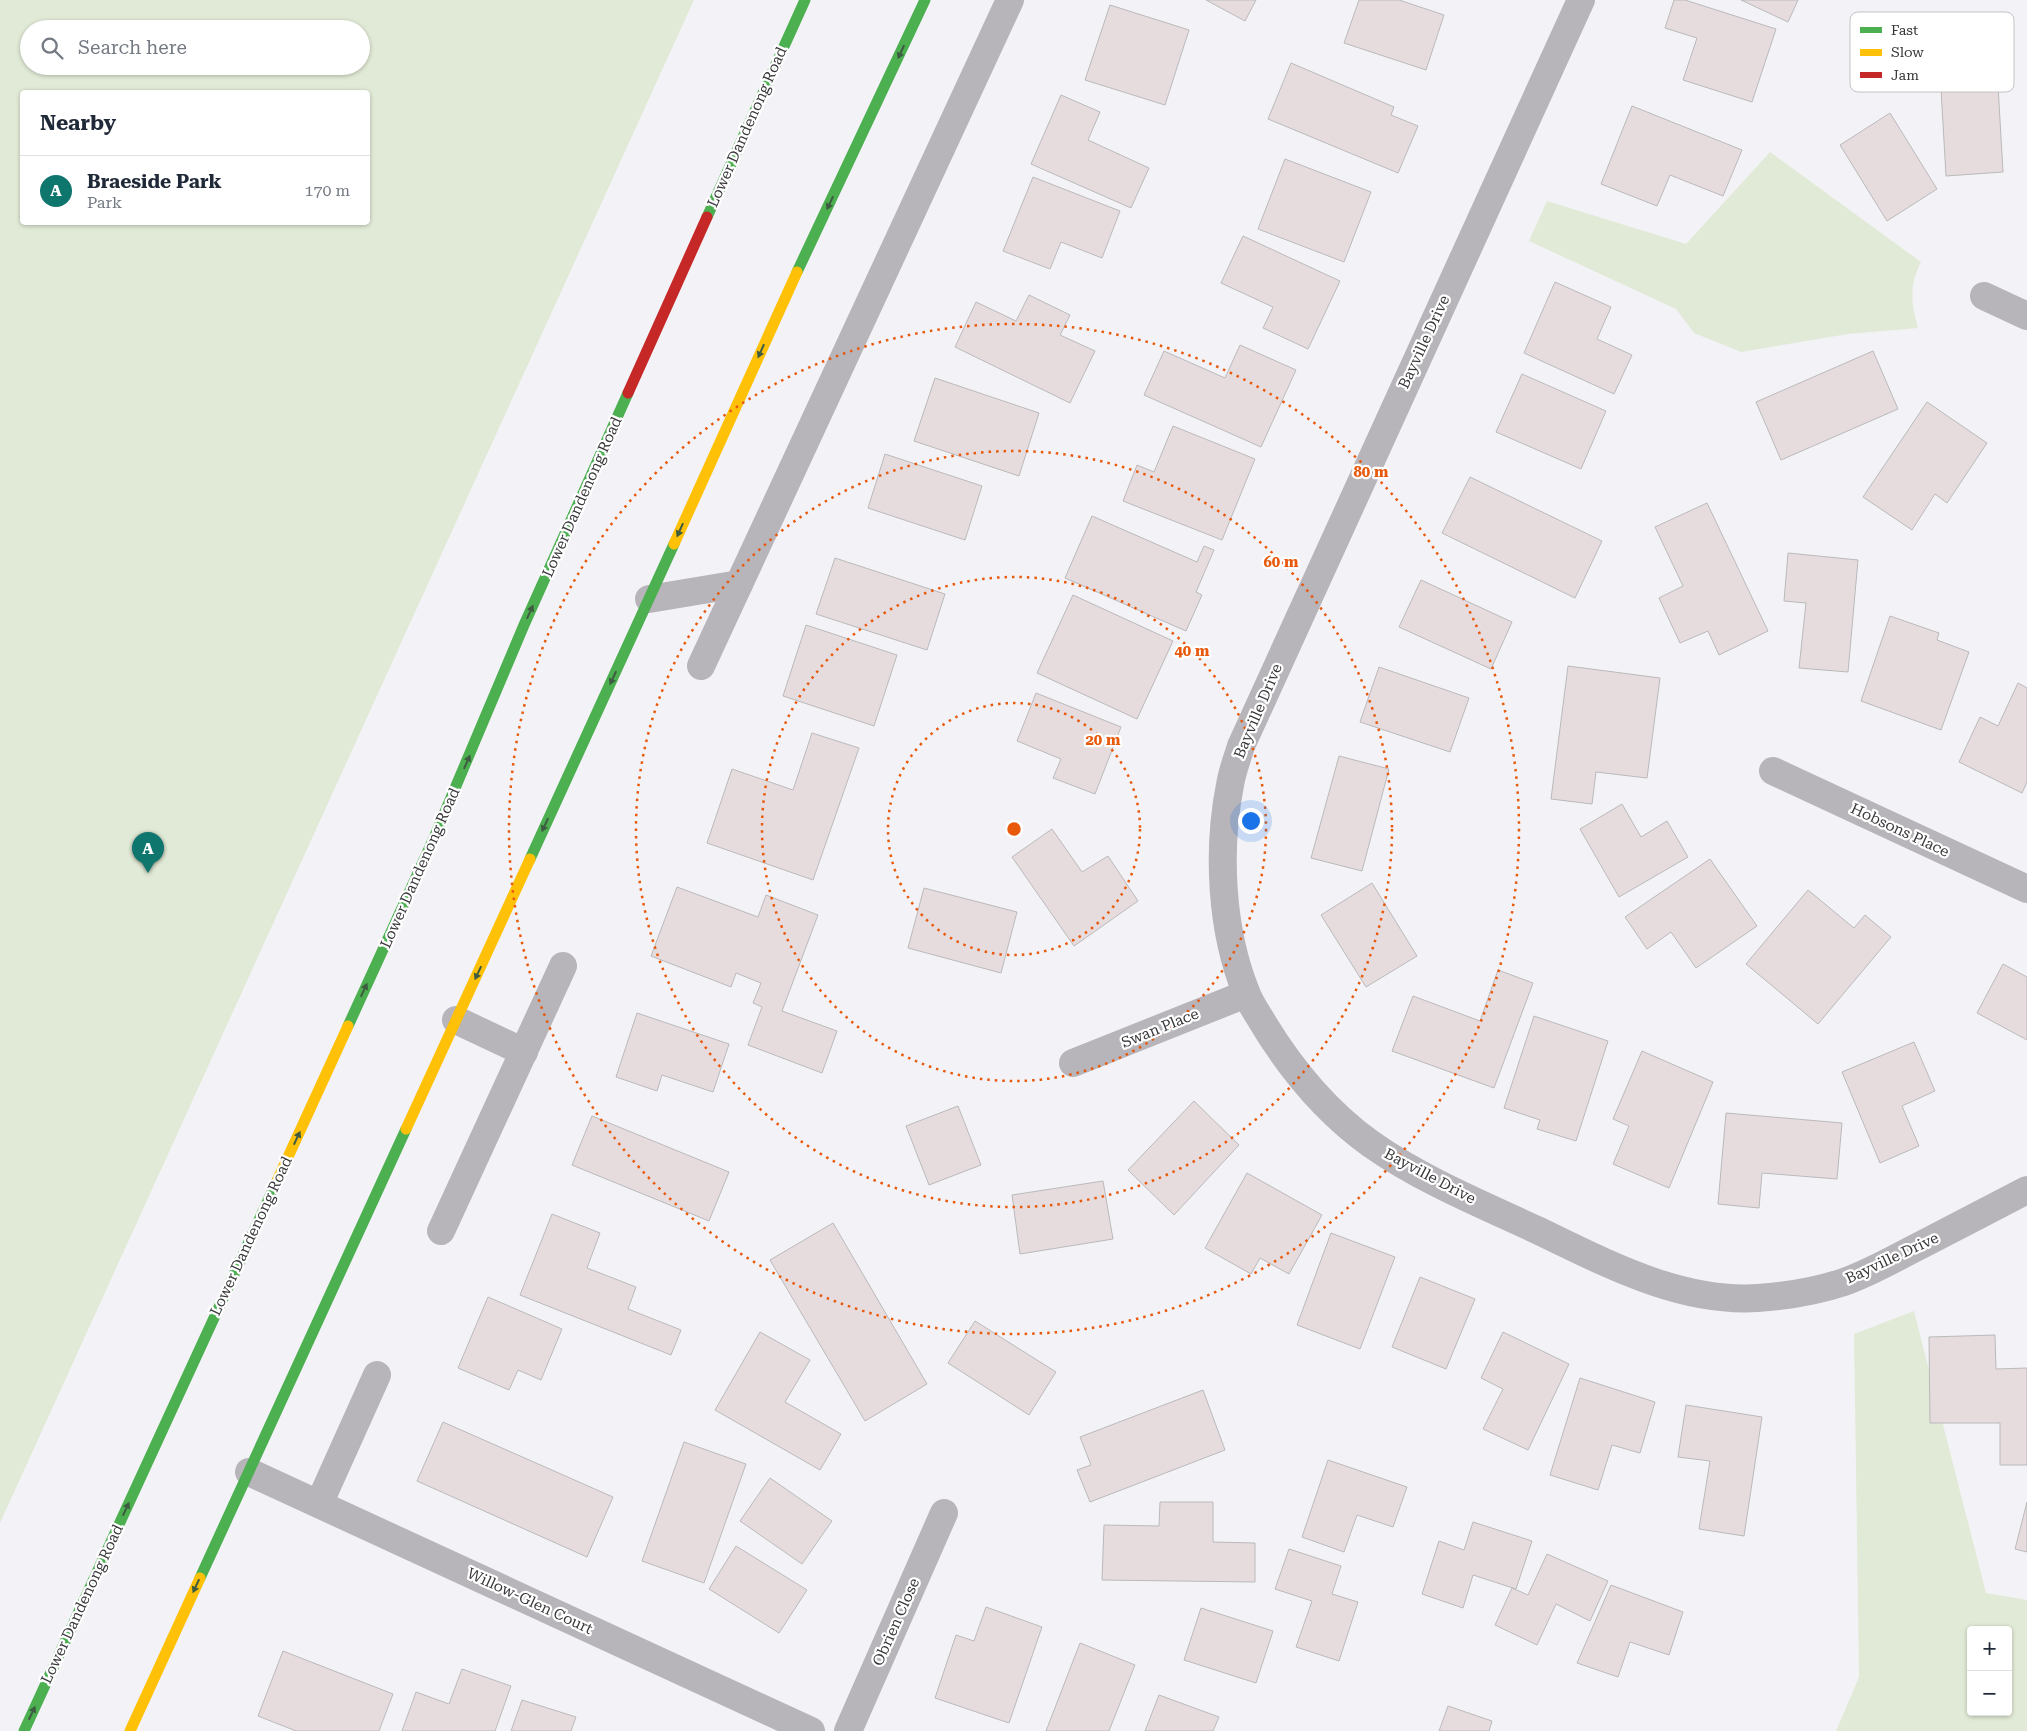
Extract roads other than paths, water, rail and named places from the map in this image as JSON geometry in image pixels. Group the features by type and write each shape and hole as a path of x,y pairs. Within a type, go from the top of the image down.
{"highway":[{"name":"Lower Dandenong Road","path":"24,1731 434,838 524,625 805,0"},
{"path":"130,1731 649,599 787,293 925,0"}],"street":[{"path":"702,666 1010,0"},
{"name":"Bayville Drive","path":"1581,0 1241,746 1230,784 1225,822 1223,881 1232,944 1246,994 1272,1038 1299,1076 1336,1116 1371,1144 1404,1165 1454,1191 1630,1274 1674,1288 1712,1296 1756,1298 1796,1293 1843,1282 1880,1267 2027,1190"},
{"path":"1984,296 2027,316"},
{"path":"649,599 739,584"},
{"name":"Hobsons Place","path":"1773,771 2027,889"},
{"path":"441,1231 563,966"},
{"name":"Swan Place","path":"1073,1063 1246,994"},
{"path":"456,1020 524,1052"},
{"path":"319,1504 377,1375"},
{"name":"Willow-Glen Court","path":"249,1472 811,1731"},
{"name":"Obrien Close","path":"848,1731 944,1513"}],"place":[{"name":"Braeside Park","path":"148,873"}]}
